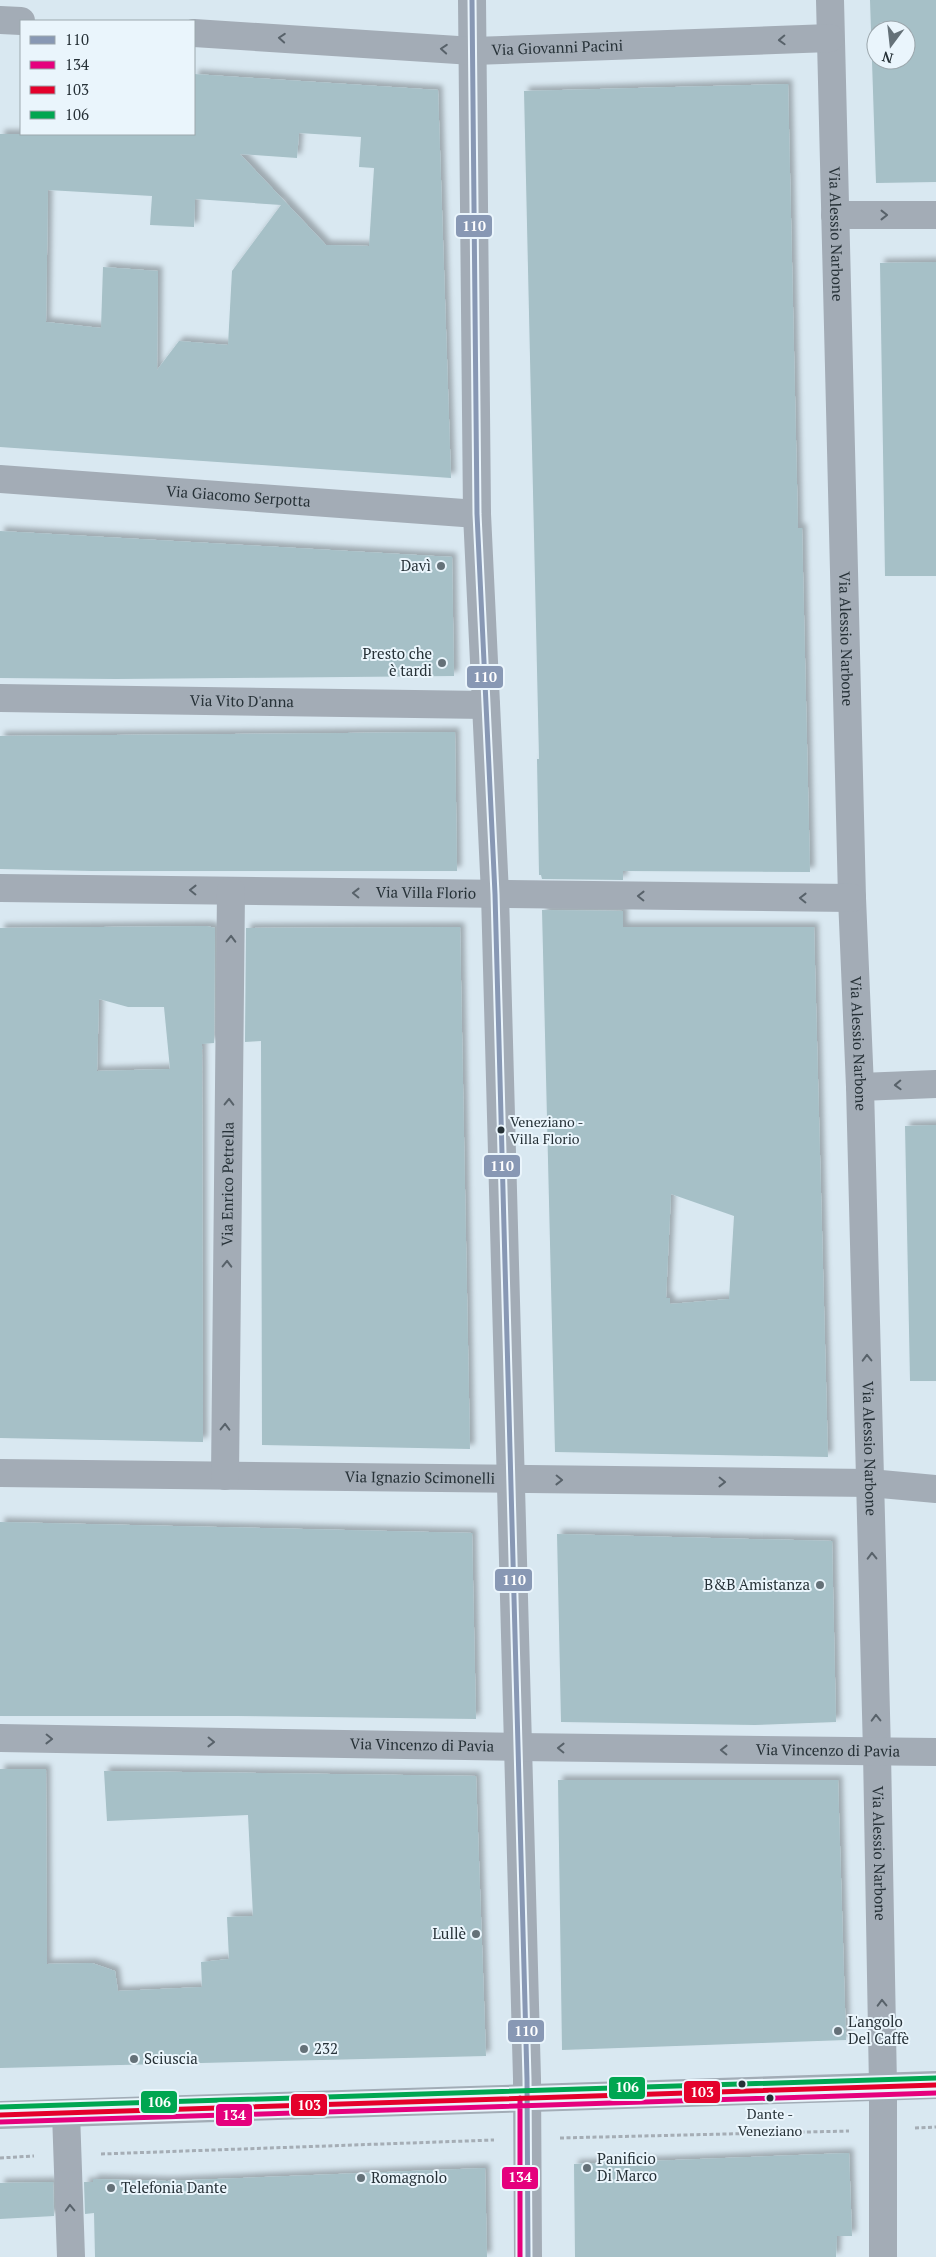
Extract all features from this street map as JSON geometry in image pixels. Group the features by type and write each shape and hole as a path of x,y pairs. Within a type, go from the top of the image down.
{"street":[{"path":"472,0 476,514 495,894 527,2098 528,2257"},
{"name":"Via Alessio Narbone","path":"830,0 852,898 860,1087 877,1752 884,2130 883,2257"},
{"path":"0,20 20,21"},
{"name":"Via Giovanni Pacini","path":"195,33 472,51 830,38"},
{"path":"835,215 936,215"},
{"name":"Via Giacomo Serpotta","path":"0,479 476,514"},
{"name":"Via Vito D'anna","path":"0,698 486,705"},
{"name":"Via Villa Florio","path":"0,888 852,898"},
{"name":"Via Enrico Petrella","path":"225,1476 231,891"},
{"path":"860,1087 936,1084"},
{"name":"Via Ignazio Scimonelli","path":"0,1473 870,1484 936,1488"},
{"name":"Via Vincenzo di Pavia","path":"0,1738 936,1752"},
{"path":"0,2115 936,2085"},
{"path":"66,2112 71,2257"}],"path":[{"path":"0,2158 527,2139 936,2127"}],"building":[{"path":"870,0 936,0 936,182 876,183 872,70 916,70 916,20 871,20"},
{"path":"195,74 438,90 451,478 0,447 0,134 195,135","holes":["299,133 361,137 359,167 374,168 369,246 326,245 240,154 297,158","48,190 152,196 150,225 194,227 195,199 281,205 232,271 228,345 179,341 157,370 158,271 103,267 101,328 46,322"]},
{"path":"788,84 798,528 802,528 810,872 623,871 623,880 542,879 541,875 539,875 537,759 539,759 524,91"},
{"path":"936,262 936,576 885,576 880,263"},
{"path":"0,531 452,557 454,676 116,679 0,678"},
{"path":"455,732 457,871 92,871 0,869 0,736"},
{"path":"542,910 623,911 623,927 814,927 828,1457 555,1452","holes":["671,1194 734,1216 729,1299 670,1304 670,1298 666,1298"]},
{"path":"207,926 215,928 214,1043 202,1044 203,1442 0,1438 0,928","holes":["99,999 128,1007 164,1007 170,1069 97,1071"]},
{"path":"460,927 470,1449 262,1445 261,1041 245,1042 246,928"},
{"path":"936,1125 936,1381 910,1381 905,1126"},
{"path":"0,1522 472,1533 476,1719 0,1716"},
{"path":"557,1534 832,1541 836,1722 755,1725 561,1722"},
{"path":"0,1769 46,1769 47,1964 92,1963 115,1971 118,1991 202,1987 201,1962 229,1959 227,1917 253,1916 248,1815 107,1821 104,1771 476,1776 486,2056 0,2068"},
{"path":"558,1780 838,1780 846,2040 562,2050"},
{"path":"849,2153 852,2236 837,2236 836,2257 575,2257 574,2164"},
{"path":"485,2168 487,2257 95,2257 94,2213 85,2214 84,2182 93,2182 93,2179 167,2181"},
{"path":"53,2182 54,2216 0,2219 0,2183"}],"transit line":[{"name":"110","path":"472,0 477,514 495,894 527,2079 528,2257"},
{"name":"106","path":"0,2107 936,2078"},
{"name":"103","path":"0,2115 936,2085"},
{"name":"134","path":"0,2122 936,2093"},
{"name":"134","path":"520,2098 520,2257"}],"place":[{"name":"Davì","path":"441,566"},
{"name":"Presto che è tardi","path":"442,663"},
{"name":"Veneziano - Villa Florio","path":"501,1130"},
{"name":"B&B Amistanza","path":"820,1585"},
{"name":"Lullè","path":"476,1934"},
{"name":"L'angolo Del Caffè","path":"838,2031"},
{"name":"232","path":"304,2049"},
{"name":"Sciuscia","path":"134,2059"},
{"name":"Dante - Veneziano","path":"770,2098"},
{"name":"Panificio Di Marco","path":"587,2168"},
{"name":"Romagnolo","path":"361,2178"},
{"name":"Telefonia Dante","path":"111,2188"}]}
